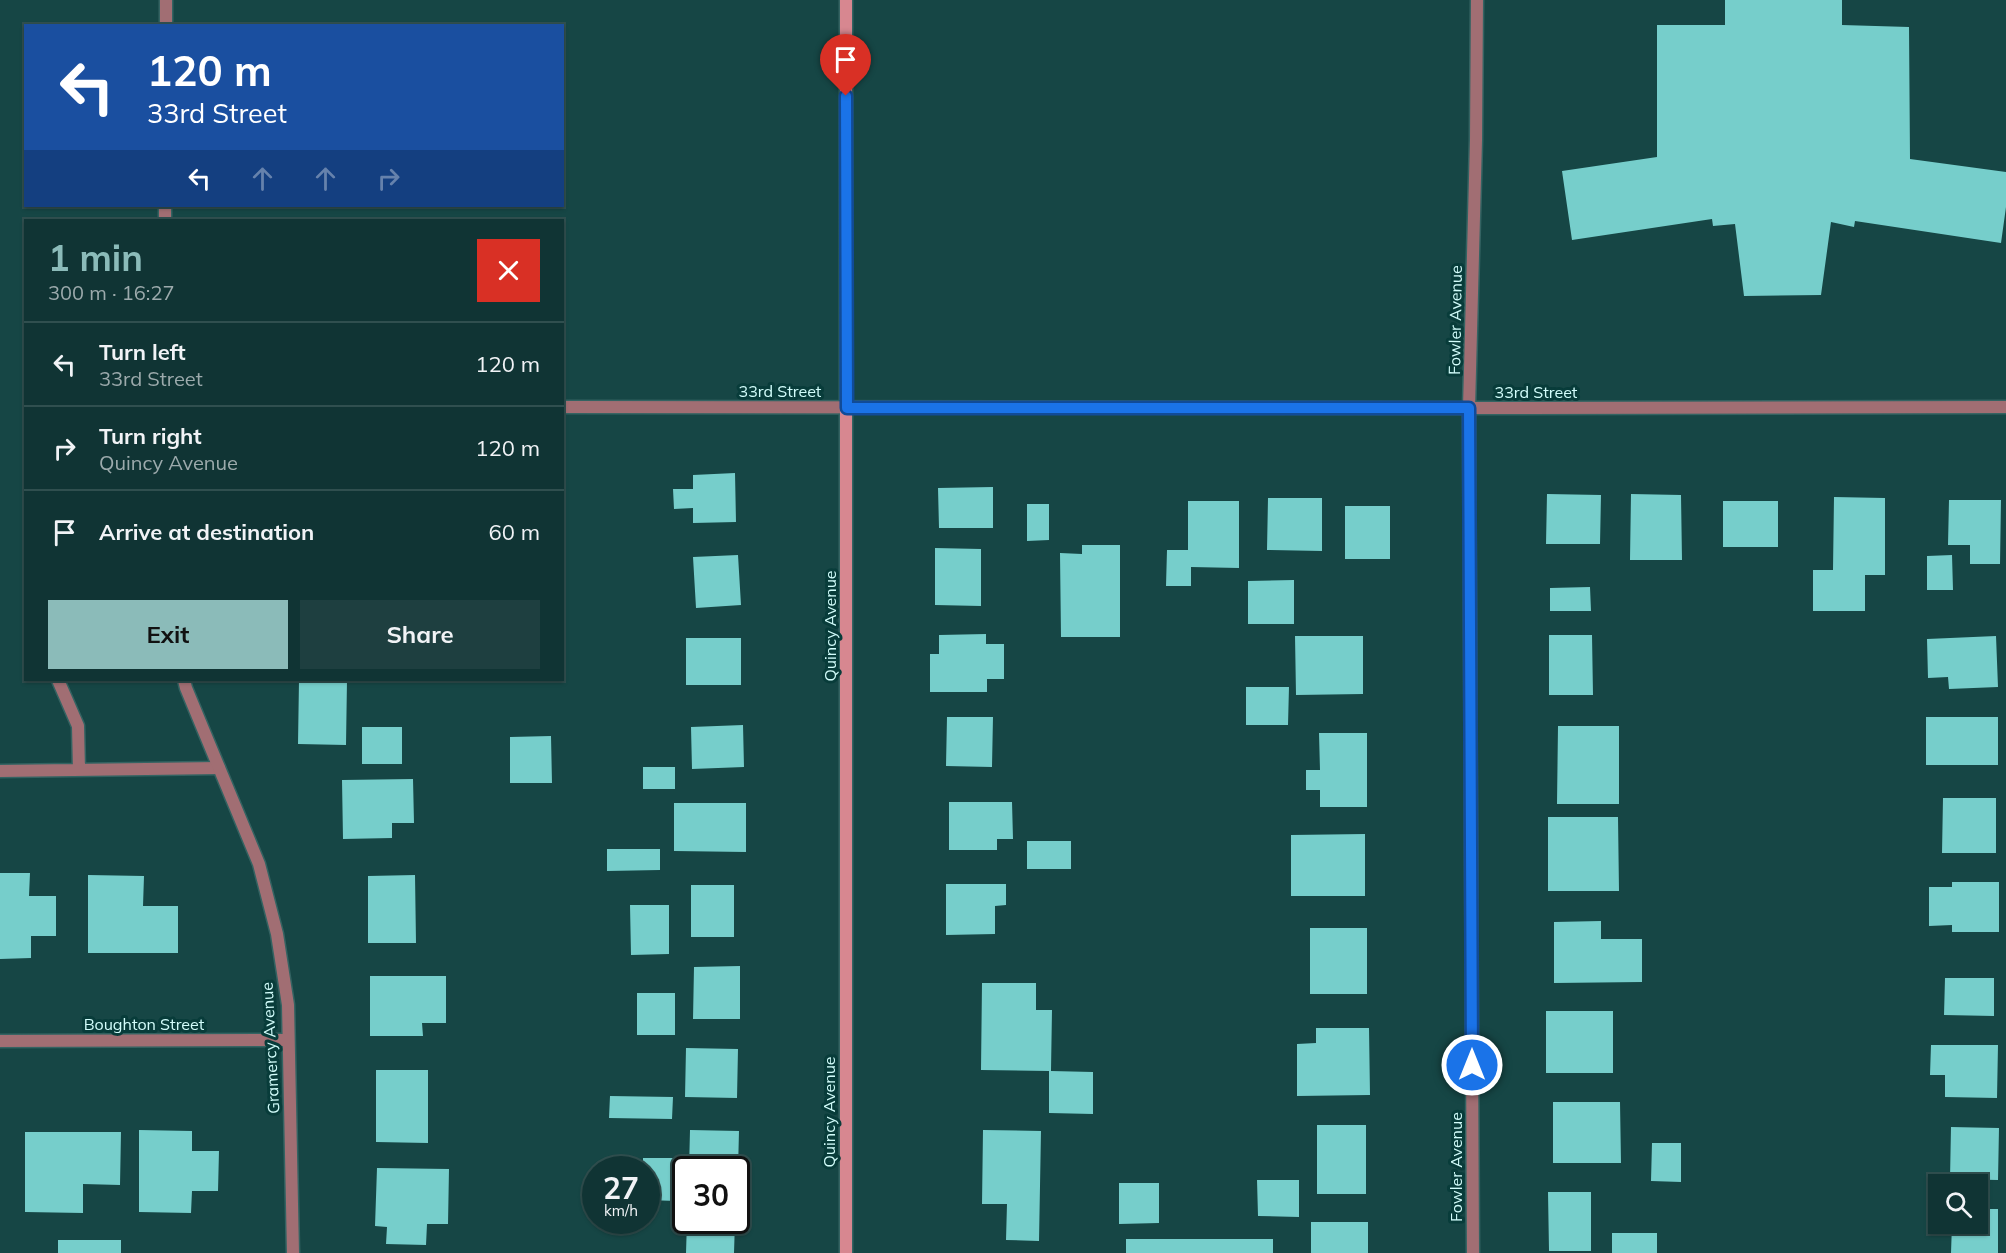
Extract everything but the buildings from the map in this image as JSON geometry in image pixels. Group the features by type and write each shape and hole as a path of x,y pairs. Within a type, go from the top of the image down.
{"street":[{"path":"166,0 166,24"},
{"name":"Quincy Avenue","path":"846,0 846,1253"},
{"name":"Fowler Avenue","path":"1473,1253 1469,408 1477,0"},
{"name":"33rd Street","path":"564,407 2006,407"},
{"path":"58,681 78,726 79,770"},
{"name":"Gramercy Avenue","path":"184,681 259,864 277,934 288,1005 293,1253"},
{"path":"0,771 219,768"},
{"name":"Boughton Street","path":"0,1041 288,1040"}],"route":[{"path":"846,96 847,408 1469,408 1472,1065"}]}
